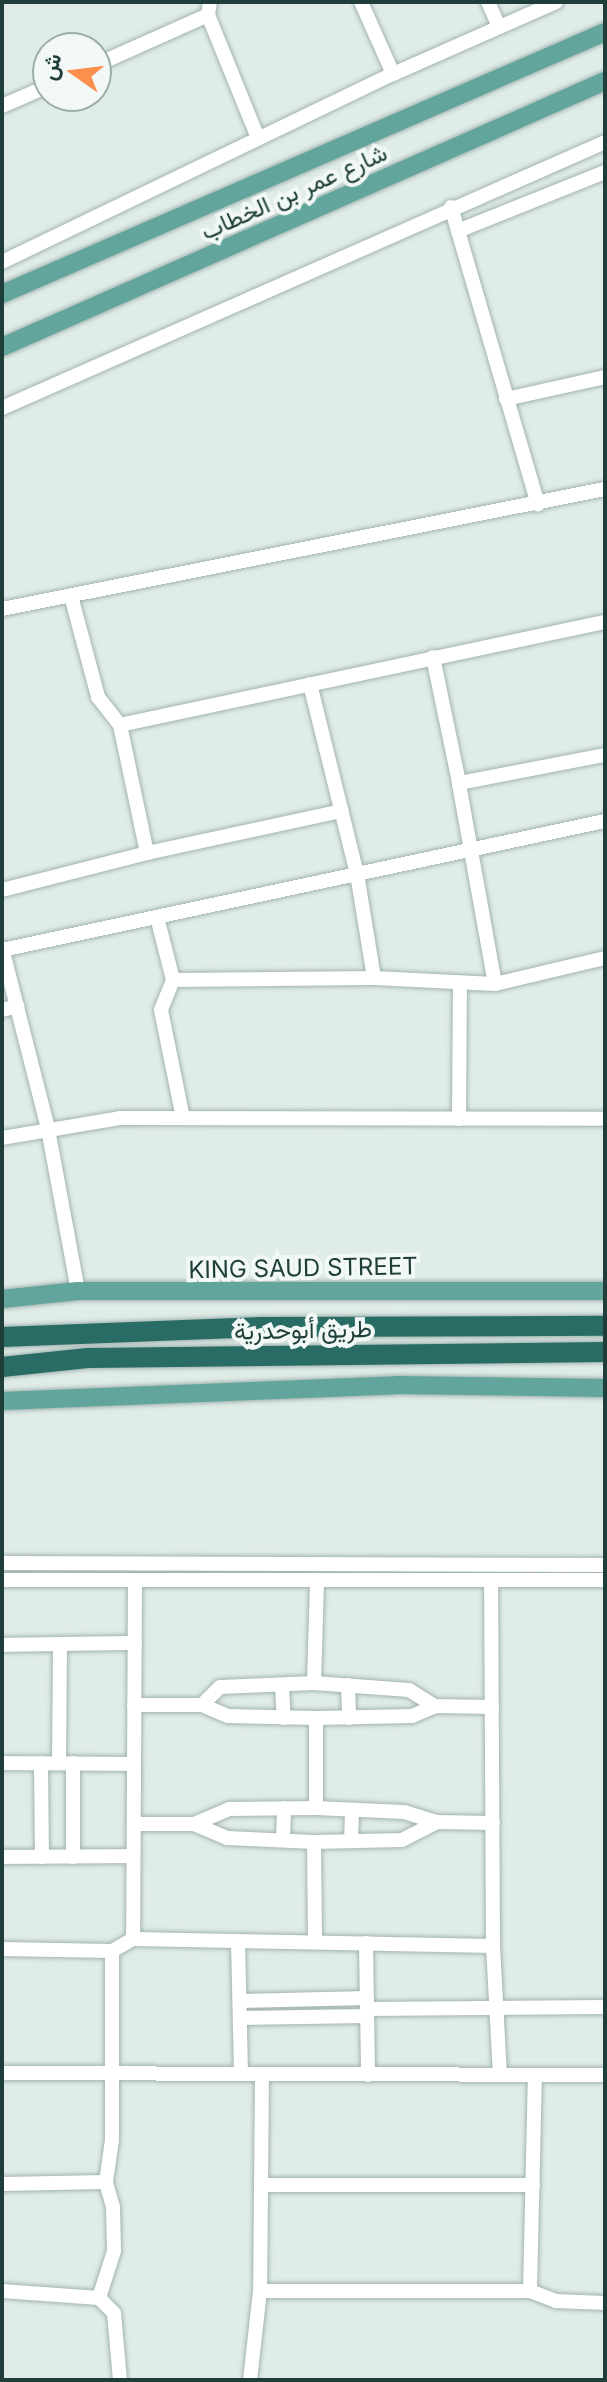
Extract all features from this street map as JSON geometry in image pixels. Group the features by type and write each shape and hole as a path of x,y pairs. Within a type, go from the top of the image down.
{"highway":[{"name":"طريق أبوحدرية","path":"6,1336 262,1327 605,1326"},
{"name":"طريق أبوحدرية","path":"2,1367 88,1358 605,1352"}],"main road":[{"name":"شارع عمر بن الخطاب","path":"2,297 20,286 605,32"},
{"name":"شارع عمر بن الخطاب","path":"2,347 605,81"},
{"name":"KING SAUD STREET","path":"2,1299 78,1291 605,1291"},
{"path":"2,1401 397,1385 605,1388"}],"street":[{"path":"361,2 393,74"},
{"path":"488,2 499,27"},
{"path":"2,262 393,74 556,2"},
{"path":"112,57 209,9 258,138"},
{"path":"2,106 32,93"},
{"path":"2,408 451,207 605,142"},
{"path":"458,231 605,172"},
{"path":"451,207 538,505"},
{"path":"506,399 605,377"},
{"path":"2,609 538,505 605,489"},
{"path":"71,596 98,697 120,725 147,853"},
{"path":"120,725 605,622"},
{"path":"433,657 474,849 495,984"},
{"path":"310,684 357,874 374,978"},
{"path":"459,783 605,755"},
{"path":"2,890 147,853 342,811"},
{"path":"78,1291 48,1129 2,949 605,821"},
{"path":"157,917 173,980 161,1010 183,1118"},
{"path":"173,980 374,978 495,984 605,958"},
{"path":"459,1119 460,983"},
{"path":"2,1010 18,1006"},
{"path":"2,1138 120,1118 605,1119"},
{"path":"2,1563 605,1565"},
{"path":"2,1580 605,1580"},
{"path":"133,1939 135,1580"},
{"path":"314,1683 317,1580"},
{"path":"491,1580 493,1946 500,2075"},
{"path":"2,1645 135,1643"},
{"path":"60,1644 73,1857"},
{"path":"202,1705 220,1687 314,1683 409,1690 435,1706"},
{"path":"282,1685 284,1718"},
{"path":"348,1685 349,1718"},
{"path":"134,1705 202,1705 219,1715 284,1718 412,1716 435,1706 492,1707"},
{"path":"316,1718 316,1808"},
{"path":"2,1763 134,1764"},
{"path":"41,1763 42,1857"},
{"path":"194,1824 229,1809 284,1808 404,1812 437,1822 493,1823"},
{"path":"283,1840 284,1808"},
{"path":"351,1841 352,1810"},
{"path":"134,1824 194,1824 227,1838 314,1842 402,1840 437,1822"},
{"path":"314,1842 315,1942"},
{"path":"2,1857 133,1856"},
{"path":"2,1949 112,1951 133,1939 493,1946"},
{"path":"238,1941 241,2074"},
{"path":"366,1943 368,2075"},
{"path":"99,2298 114,2251 113,2207 106,2182 112,2140 112,1951"},
{"path":"240,2001 367,2008 605,2007"},
{"path":"240,2018 367,2008"},
{"path":"2,2073 605,2075"},
{"path":"250,2380 260,2291 262,2074"},
{"path":"530,2291 535,2075"},
{"path":"2,2184 106,2182"},
{"path":"261,2185 533,2185"},
{"path":"2,2291 99,2298 114,2313 120,2380"},
{"path":"260,2291 530,2291 556,2301 605,2303"}]}
